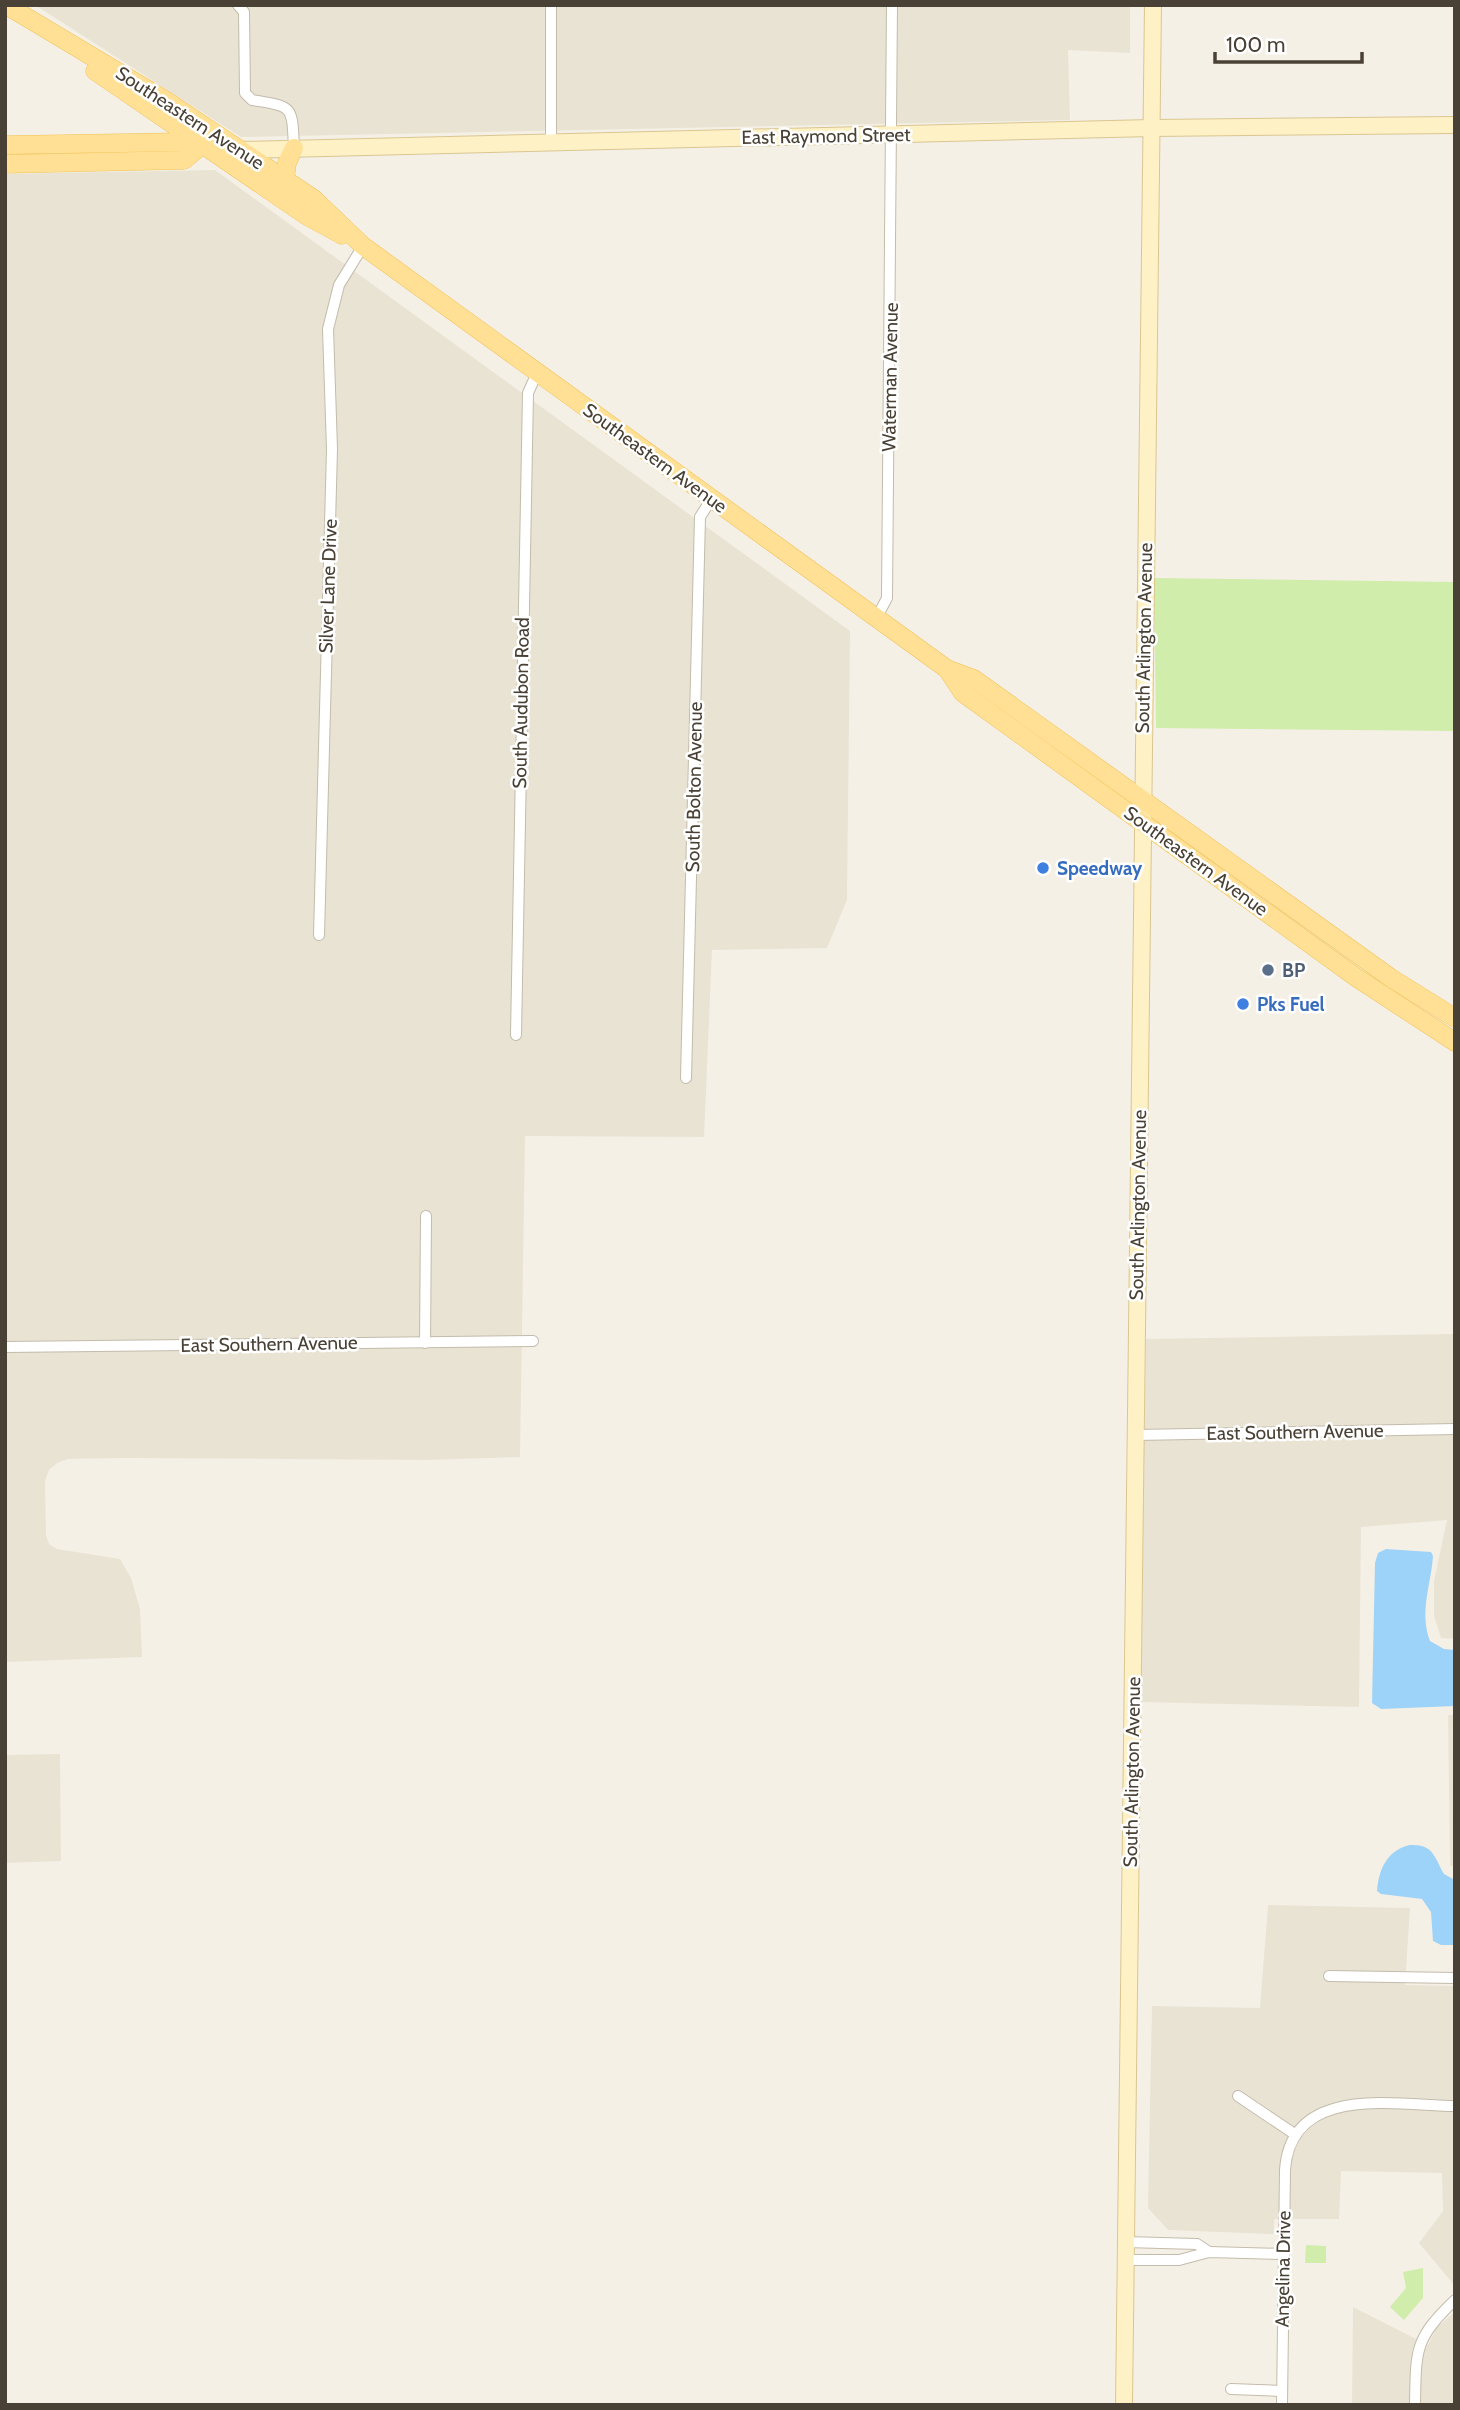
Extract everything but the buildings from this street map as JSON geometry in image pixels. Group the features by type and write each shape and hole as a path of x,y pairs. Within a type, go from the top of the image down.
{"main road":[{"name":"South Arlington Avenue","path":"1124,2405 1153,5"},
{"name":"Southeastern Avenue","path":"5,7 202,150 307,216 363,246"},
{"name":"Southeastern Avenue","path":"5,7 165,100 314,199 363,246 947,669 974,678 1391,978 1455,1018"},
{"path":"143,141 150,131 153,114"},
{"name":"East Raymond Street","path":"5,145 143,141 182,142 202,150 240,150 1153,128 1455,125"},
{"path":"285,180 287,163 294,148"},
{"name":"East Raymond Street","path":"5,164 184,160 202,150"},
{"name":"Southeastern Avenue","path":"947,669 963,693 1357,978 1455,1042"}],"street":[{"path":"238,5 244,12 245,93 252,100 275,102 285,107 292,116 294,148"},
{"path":"551,5 551,142"},
{"path":"892,5 892,135"},
{"name":"Waterman Avenue","path":"877,617 887,598 892,135"},
{"name":"Silver Lane Drive","path":"319,935 332,449 328,329 339,285 363,246"},
{"name":"South Audubon Road","path":"516,1035 528,393 537,373"},
{"name":"South Bolton Avenue","path":"686,1078 700,517 712,498"},
{"path":"425,1343 426,1216"},
{"name":"East Southern Avenue","path":"5,1347 533,1342"},
{"name":"East Southern Avenue","path":"1136,1435 1455,1429"},
{"path":"1329,1976 1455,1978"},
{"path":"1238,2096 1296,2135 1314,2116 1343,2105 1455,2106"},
{"name":"Angelina Drive","path":"1282,2405 1285,2166 1296,2135"},
{"path":"1126,2242 1197,2244 1209,2252"},
{"path":"1126,2260 1178,2260 1209,2252 1284,2254"},
{"path":"1415,2405 1419,2345 1427,2329 1453,2304"},
{"path":"1231,2389 1282,2391"}],"shaded area":[{"path":"35,5 1130,5 1130,53 1068,50 1070,120 241,137"},
{"path":"215,170 850,631 847,900 827,948 712,950 704,1137 525,1136 520,1457 429,1460 123,1458 68,1459 57,1463 49,1470 45,1481 46,1535 49,1544 57,1549 120,1559 131,1578 140,1609 142,1657 5,1662 5,174"},
{"path":"1455,826 1455,1017 1453,1016"},
{"path":"1455,1334 1455,1639 1441,1638 1434,1616 1434,1581 1447,1520 1361,1527 1359,1707 1139,1702 1146,1339"},
{"path":"1448,1715 1455,1715 1455,1866 1450,1866"},
{"path":"60,1754 61,1861 5,1863 5,1755"},
{"path":"1268,1905 1410,1908 1405,1985 1455,1986 1455,2286 1419,2243 1443,2211 1442,2173 1341,2171 1339,2219 1274,2219 1274,2234 1168,2230 1148,2208 1152,2006 1260,2008"},
{"path":"1353,2307 1428,2345 1437,2327 1455,2312 1455,2405 1352,2405"}],"green space":[{"path":"1154,578 1455,582 1455,731 1156,728"},
{"path":"1306,2245 1326,2246 1326,2263 1305,2263"},
{"path":"1423,2268 1423,2298 1404,2320 1390,2307 1406,2288 1403,2272"}],"water":[{"path":"1386,1549 1431,1552 1433,1556 1426,1609 1427,1630 1430,1641 1444,1649 1455,1650 1455,1706 1381,1709 1372,1703 1375,1563 1378,1553"},
{"path":"1410,1845 1429,1849 1444,1874 1455,1880 1455,1945 1441,1945 1433,1941 1431,1912 1422,1899 1381,1894 1377,1891 1382,1868 1390,1856"}],"place":[{"name":"Speedway","path":"1043,868"},
{"name":"BP","path":"1268,970"},
{"name":"Pks Fuel","path":"1243,1004"}]}
